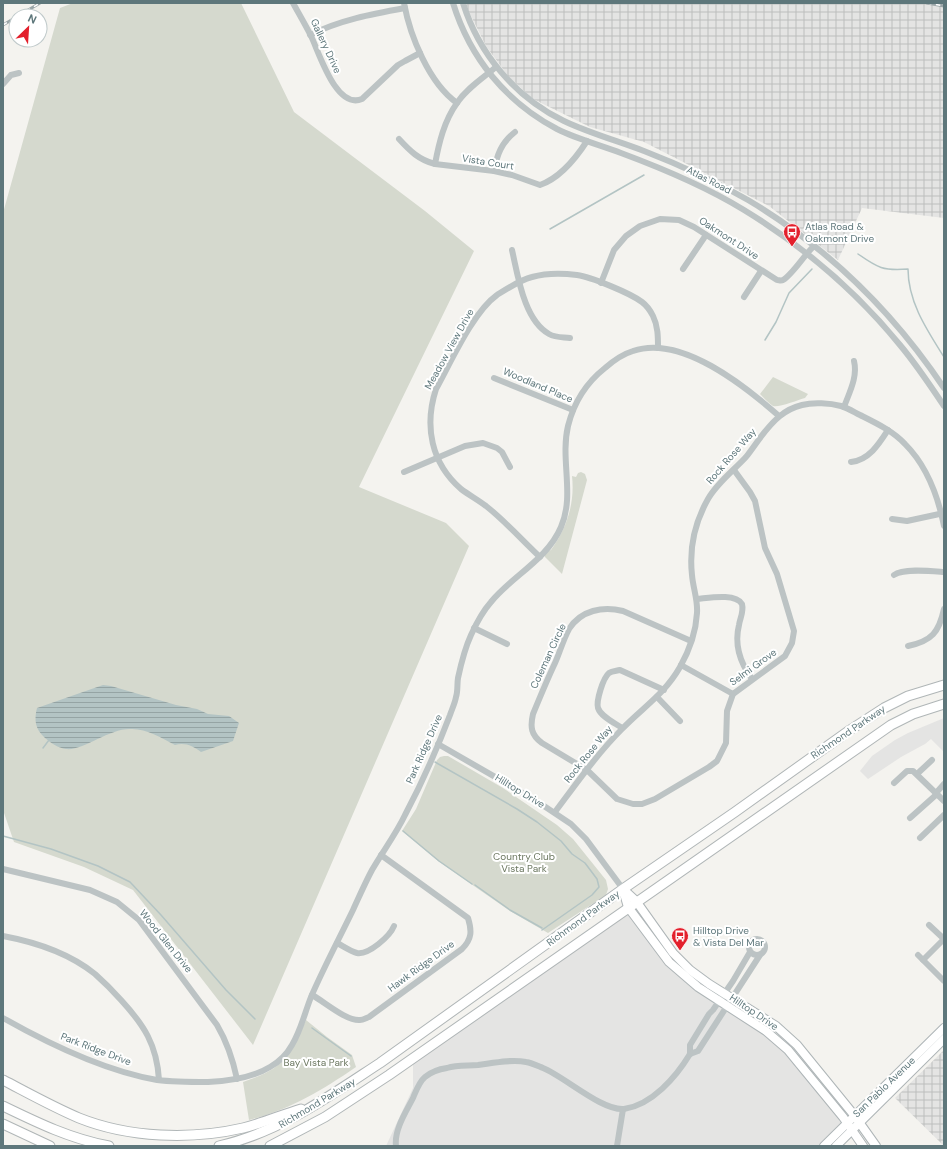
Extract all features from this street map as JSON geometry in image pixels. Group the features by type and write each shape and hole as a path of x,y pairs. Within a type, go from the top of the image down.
{"highway":[{"name":"Richmond Parkway","path":"219,1146 236,1142 281,1125 317,1104 380,1063 623,889 850,730 884,708 916,693 944,685"},
{"name":"Richmond Parkway","path":"270,1146 325,1117 355,1098 891,724 913,714 944,704"},
{"path":"3,1080 52,1106 80,1118 102,1125 156,1135 187,1136 244,1128 317,1104"},
{"path":"3,1106 50,1129 73,1138 109,1146"},
{"path":"3,1124 50,1146"}],"main road":[{"name":"Hilltop Drive","path":"623,889 669,962 687,979 766,1031 788,1050 847,1122 863,1146"},
{"name":"Hilltop Drive","path":"632,904 675,955 699,977 762,1017 790,1038 854,1115 876,1146"},
{"name":"San Pablo Avenue","path":"824,1146 944,1028"},
{"name":"San Pablo Avenue","path":"836,1146 944,1039"}],"street":[{"name":"Gallery Drive","path":"293,3 310,35 329,79 334,86 353,101 362,99 398,65 420,53"},
{"name":"Atlas Road","path":"453,3 466,38 488,74 505,92 529,112 557,129 702,186 744,210 806,253 852,292 888,331 923,375 944,406"},
{"name":"Atlas Road","path":"463,3 475,34 496,67 535,104 562,120 645,151 706,177 765,211 814,246 862,287 927,363 944,388"},
{"path":"310,35 336,24 404,6 420,53 440,87 457,103"},
{"path":"435,164 442,134 457,103 474,85 496,67"},
{"path":"3,84 11,75 19,73"},
{"path":"494,171 499,151 503,143 514,132"},
{"name":"Vista Court","path":"399,139 418,158 435,164 494,171 521,178 535,184 544,183 572,162 587,141"},
{"name":"Oakmont Drive","path":"601,283 614,250 619,243 640,226 660,219 670,219 688,223 760,271 777,280 783,280 814,246"},
{"path":"683,269 706,235"},
{"path":"512,250 525,303 535,320 548,334 557,337 570,338"},
{"path":"744,297 760,271"},
{"name":"Meadow View Drive","path":"540,556 490,510 462,490 455,483 443,468 432,441 429,421 430,410 436,389 470,329 480,312 496,296 519,282 543,274 579,275 634,296 647,307 656,323 658,331 658,348"},
{"name":"Park Ridge Drive","path":"3,1018 44,1040 80,1056 126,1072 159,1080 217,1082 237,1079 256,1074 270,1067 283,1057 296,1038 312,995 372,870 406,814 438,744 456,697 458,679 466,648 474,628 492,601 540,556 561,528 566,510 568,493 566,446 568,428 573,410 580,395 591,381 617,359 632,351 646,348 658,348 686,354 713,367 753,393 779,416"},
{"path":"844,407 855,375 856,367 854,362"},
{"name":"Woodland Place","path":"494,378 573,410"},
{"name":"Rock Rose Way","path":"555,812 622,728 657,698 669,684 681,665 691,641 697,614 697,599 692,576 691,559 692,543 697,525 709,498 717,487 734,470 779,416 789,410 803,405 829,405 844,407 888,430 905,444 920,463 933,486 943,514 944,526"},
{"path":"851,462 858,462 871,453 888,430"},
{"path":"404,472 465,446 483,443 497,448 502,452 510,467"},
{"name":"Selmi Grove","path":"587,770 617,799 633,804 642,804 655,799 709,767 717,761 726,743 727,711 733,694 785,656 792,643 794,631 777,574 765,548 755,501 734,470"},
{"path":"892,519 907,521 943,514"},
{"path":"894,575 904,571 944,572"},
{"path":"697,599 736,598 742,604 743,612 738,626 737,645 742,664 752,680"},
{"name":"Coleman Circle","path":"587,770 535,738 532,732 531,723 533,714 570,629 576,621 592,611 614,609 623,611 691,641"},
{"path":"908,646 919,644 933,636 938,629 944,609"},
{"path":"474,628 507,644"},
{"path":"681,665 733,694"},
{"path":"622,728 602,714 598,709 597,701 608,674 613,671 620,670 664,690"},
{"path":"657,698 680,722"},
{"name":"Hilltop Drive","path":"438,744 480,767 555,812 571,824 586,839 623,889"},
{"path":"916,773 932,760"},
{"path":"894,783 910,770 916,773 944,801"},
{"path":"910,818 944,784"},
{"path":"920,838 944,815"},
{"name":"Hawk Ridge Drive","path":"312,995 342,1014 356,1020 362,1020 369,1017 462,949 470,938 471,932 468,918 381,855"},
{"name":"Wood Glen Drive","path":"3,869 90,890 117,902 139,920 217,1025 224,1037 234,1064 237,1079"},
{"path":"923,960 944,939 929,924"},
{"path":"337,943 352,951 364,953 369,951 391,934 394,926"},
{"path":"3,936 40,945 62,954 81,964 95,974 144,1026 156,1055 159,1080"},
{"path":"396,1146 395,1140 399,1127 422,1081 433,1072 448,1067 526,1062 558,1075 600,1102 612,1107 623,1109 649,1100 672,1078 690,1054 698,1051 760,955 763,953 765,944 761,940 755,939 750,943 750,952 690,1045 690,1054"},
{"path":"750,952 760,955"},
{"path":"918,955 944,981"},
{"path":"618,1146 623,1109"}],"shaded area":[{"path":"466,3 944,3 944,218 862,208 838,260 769,206 644,142 590,127 533,99 508,76 486,46"},
{"path":"103,685 176,705 197,709 208,714 229,716 239,723 233,741 201,752 189,745 175,745 142,730 130,729 113,732 80,747 66,749 60,748 42,735 36,724 37,708"},
{"path":"944,718 944,752 931,739 868,779 860,771 872,756 895,740"},
{"path":"627,913 691,987 775,1042 843,1122 820,1146 386,1146 413,1088 413,1061"},
{"path":"944,1050 944,1146 895,1098"}],"green space":[{"path":"73,3 241,3 294,112 425,211 474,251 359,487 446,523 469,546 253,1045 133,890 84,867 14,842 3,810 3,213 60,8"},
{"path":"773,377 808,394 805,398 783,405 773,406 760,394"},
{"path":"581,472 585,474 587,480 562,574 545,557 544,552 551,550 557,542 569,515 573,486 572,476 576,477 578,473"},
{"name":"Country Club Vista Park","path":"444,756 448,756 503,788 557,825 573,839 606,880 608,889 606,895 548,933 510,911 438,861 402,831 416,809 437,760"},
{"name":"Bay Vista Park","path":"306,1020 352,1055 356,1067 330,1084 292,1105 249,1120 243,1082 268,1072 284,1060"}],"waterway":[{"path":"550,229 644,175"},
{"path":"858,254 881,268 908,269 911,293 915,304 925,326 944,357"},
{"path":"765,340 776,322 789,293 812,269"},
{"path":"43,748 49,740"},
{"path":"435,762 537,822 561,841 572,854 585,863 597,879 599,887 592,895 542,930"},
{"path":"403,831 439,861 472,884"},
{"path":"3,836 51,849 98,866 130,882 161,915 226,990 255,1019"},
{"path":"475,885 510,910 542,928"},
{"path":"312,1028 351,1056"}],"railway":[{"path":"3,25 40,3"},
{"path":"927,3 944,6"}],"place":[{"name":"Atlas Road & Oakmont Drive","path":"792,247"},
{"name":"Hilltop Drive & Vista Del Mar","path":"680,951"}]}
